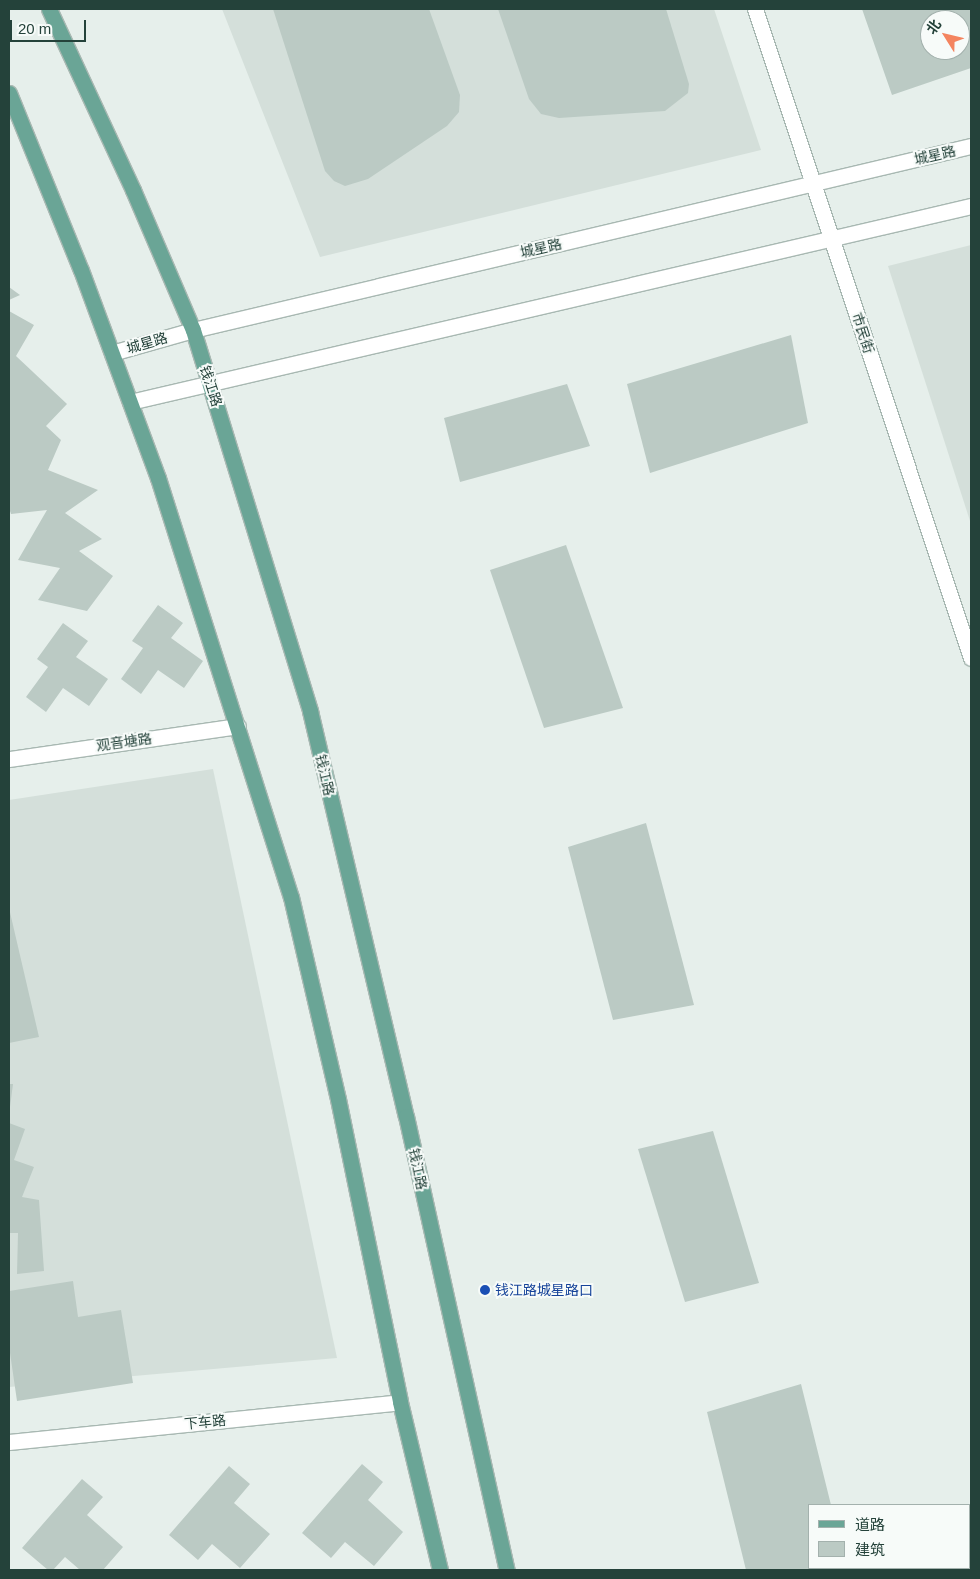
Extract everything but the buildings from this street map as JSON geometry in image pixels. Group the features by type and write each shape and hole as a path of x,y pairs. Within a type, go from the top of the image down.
{"main road":[{"name":"钱江路","path":"49,9 133,190 193,330 310,711 406,1116 507,1570"},
{"path":"9,93 130,402 238,726 291,897 338,1099 400,1402 440,1570"}],"street":[{"name":"市民街","path":"755,9 971,658"},
{"name":"城星路","path":"112,353 193,330 971,146"},
{"path":"130,402 209,382 971,206"},
{"name":"观音塘路","path":"9,759 238,726"},
{"name":"下车路","path":"9,1442 400,1402"}],"shaded area":[{"path":"222,9 714,9 761,150 320,257"},
{"path":"971,245 971,524 888,266"},
{"path":"213,769 337,1358 9,1387 9,800"}],"place":[{"name":"钱江路城星路口","path":"485,1290"}]}
